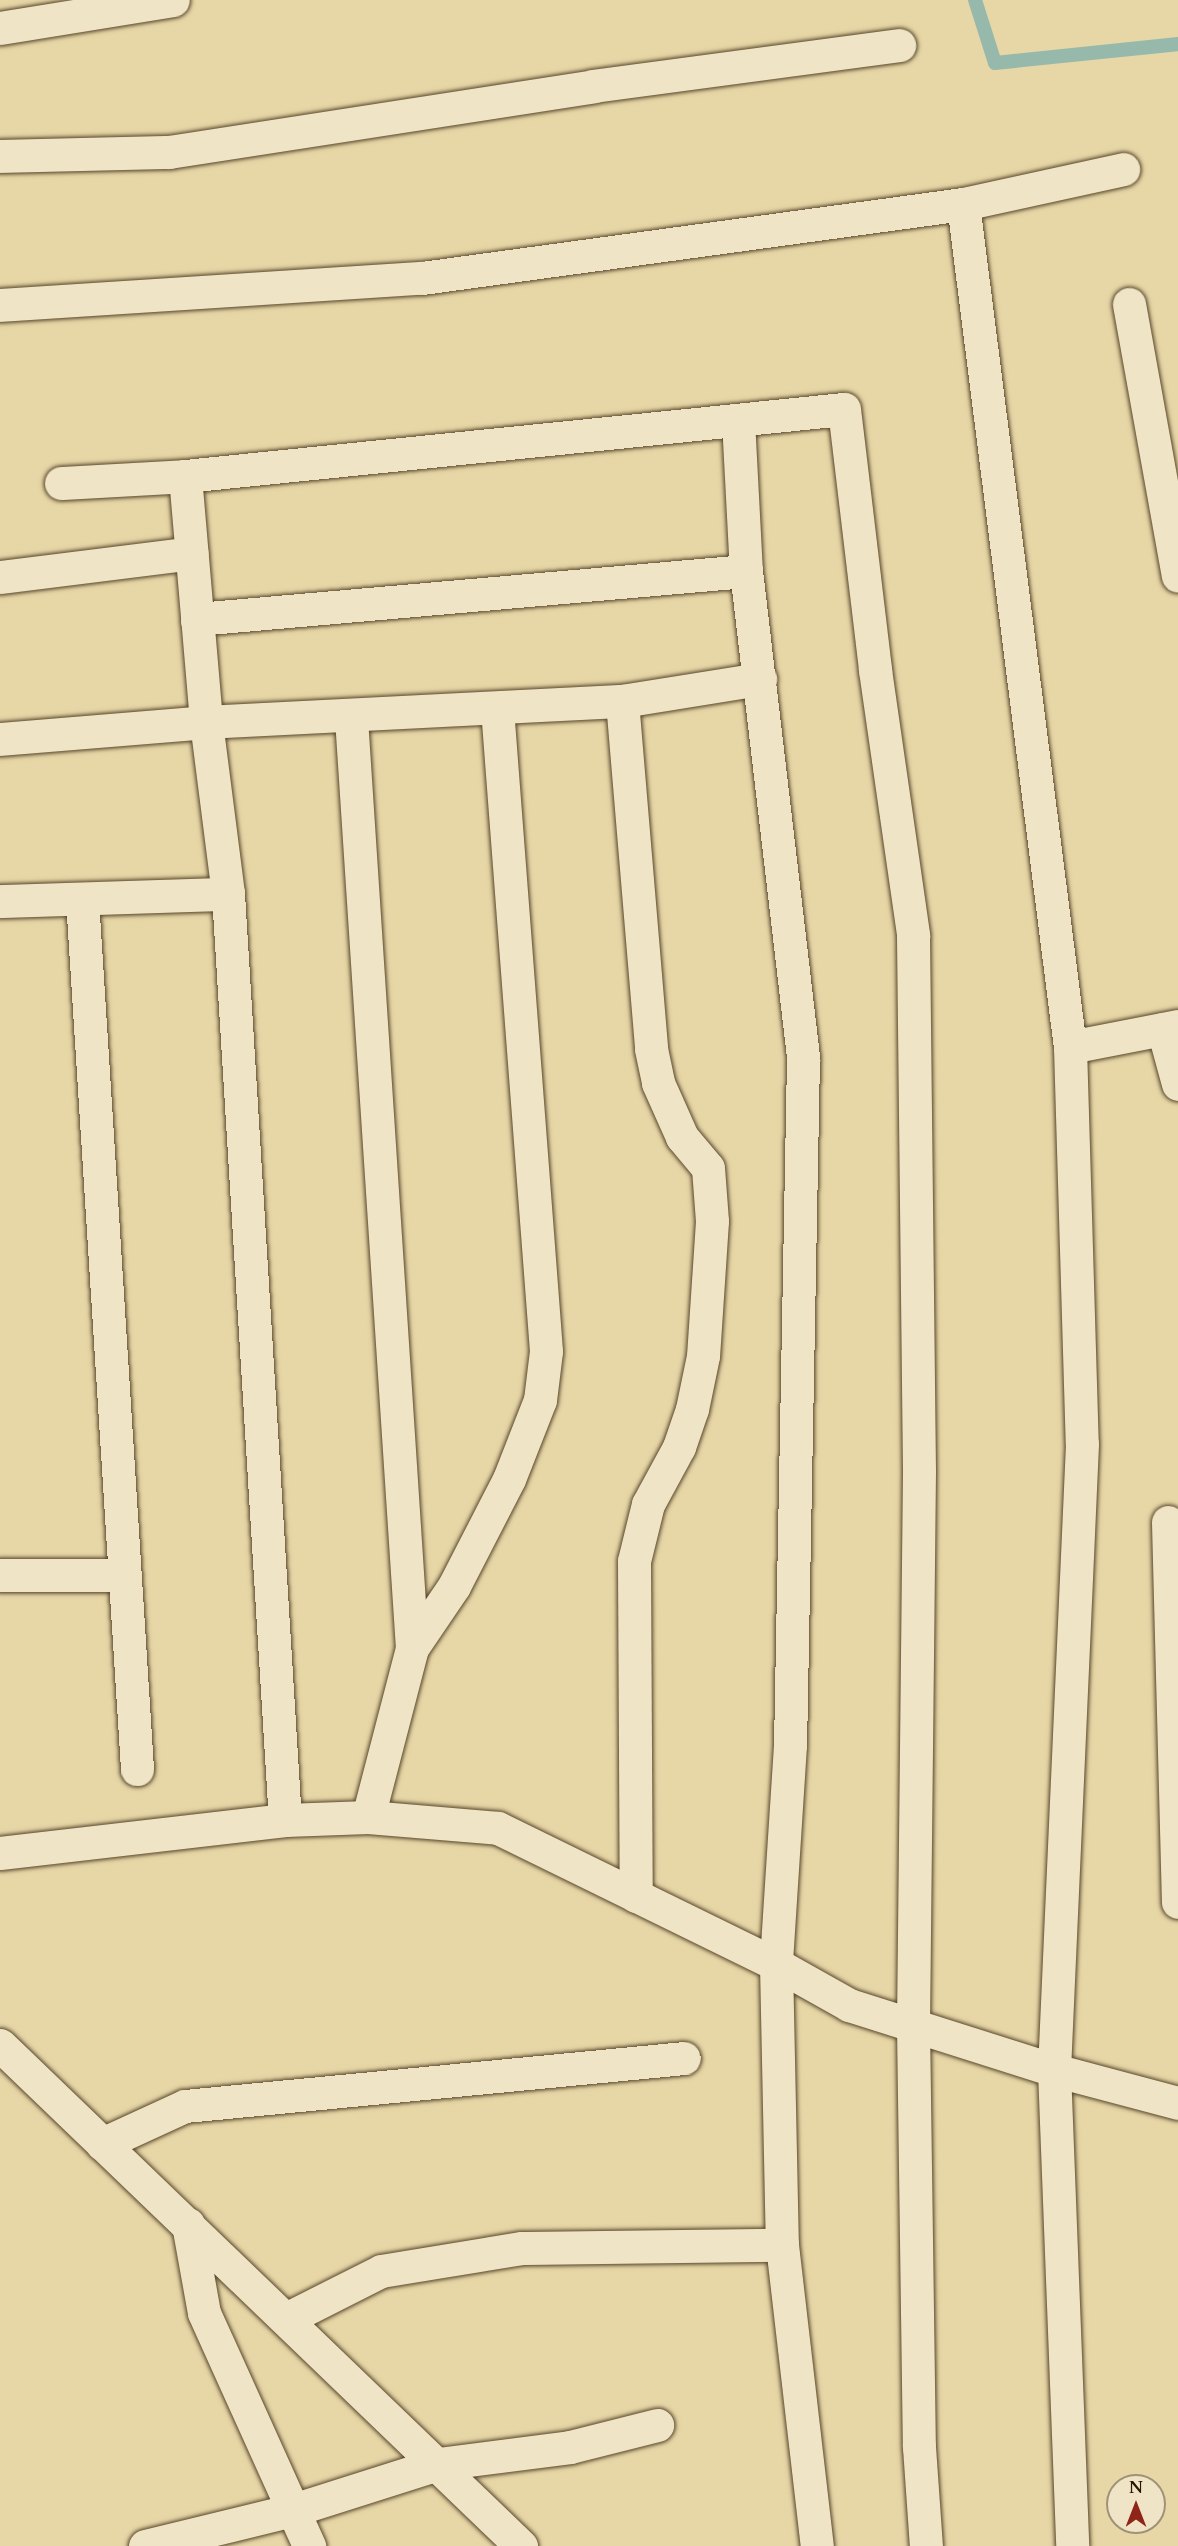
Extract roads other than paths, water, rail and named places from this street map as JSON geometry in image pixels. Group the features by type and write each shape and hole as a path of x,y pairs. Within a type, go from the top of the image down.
{"street":[{"path":"0,28 172,0"},
{"path":"0,156 169,152 593,86 899,45"},
{"path":"0,304 422,278 963,204 1123,169"},
{"path":"963,204 1070,1047 1082,1444 1054,2070 1072,2546"},
{"path":"1129,304 1178,576"},
{"path":"61,483 186,476 844,409 874,670 913,935 919,1483 913,2025 919,2447 926,2546"},
{"path":"738,420 746,571 803,1058 790,1745 776,1964 782,2245 817,2546"},
{"path":"186,476 206,722 228,894 285,1820"},
{"path":"0,577 192,554"},
{"path":"197,619 746,571"},
{"path":"0,739 206,722 351,718 622,701 760,679"},
{"path":"622,701 651,1049 658,1083 682,1137 708,1168 712,1221 703,1356 692,1409 679,1447 648,1504 634,1561 636,1896"},
{"path":"412,1648 454,1586 509,1479 540,1400 546,1351 497,708"},
{"path":"351,718 412,1648 368,1818"},
{"path":"0,901 228,894"},
{"path":"82,899 137,1770"},
{"path":"1070,1047 1171,1027 1178,1084"},
{"path":"1168,1522 1178,1902"},
{"path":"0,1575 124,1575"},
{"path":"0,1853 285,1820 368,1818 498,1828 776,1964 849,2005 1054,2070 1178,2103"},
{"path":"0,2045 288,2318 521,2546"},
{"path":"102,2144 185,2106 684,2058"},
{"path":"188,2224 204,2313 309,2546"},
{"path":"288,2318 381,2271 522,2248 782,2245"},
{"path":"145,2546 293,2510 438,2464 570,2447 657,2425"}],"waterway":[{"path":"975,0 995,63 1178,44"}]}
